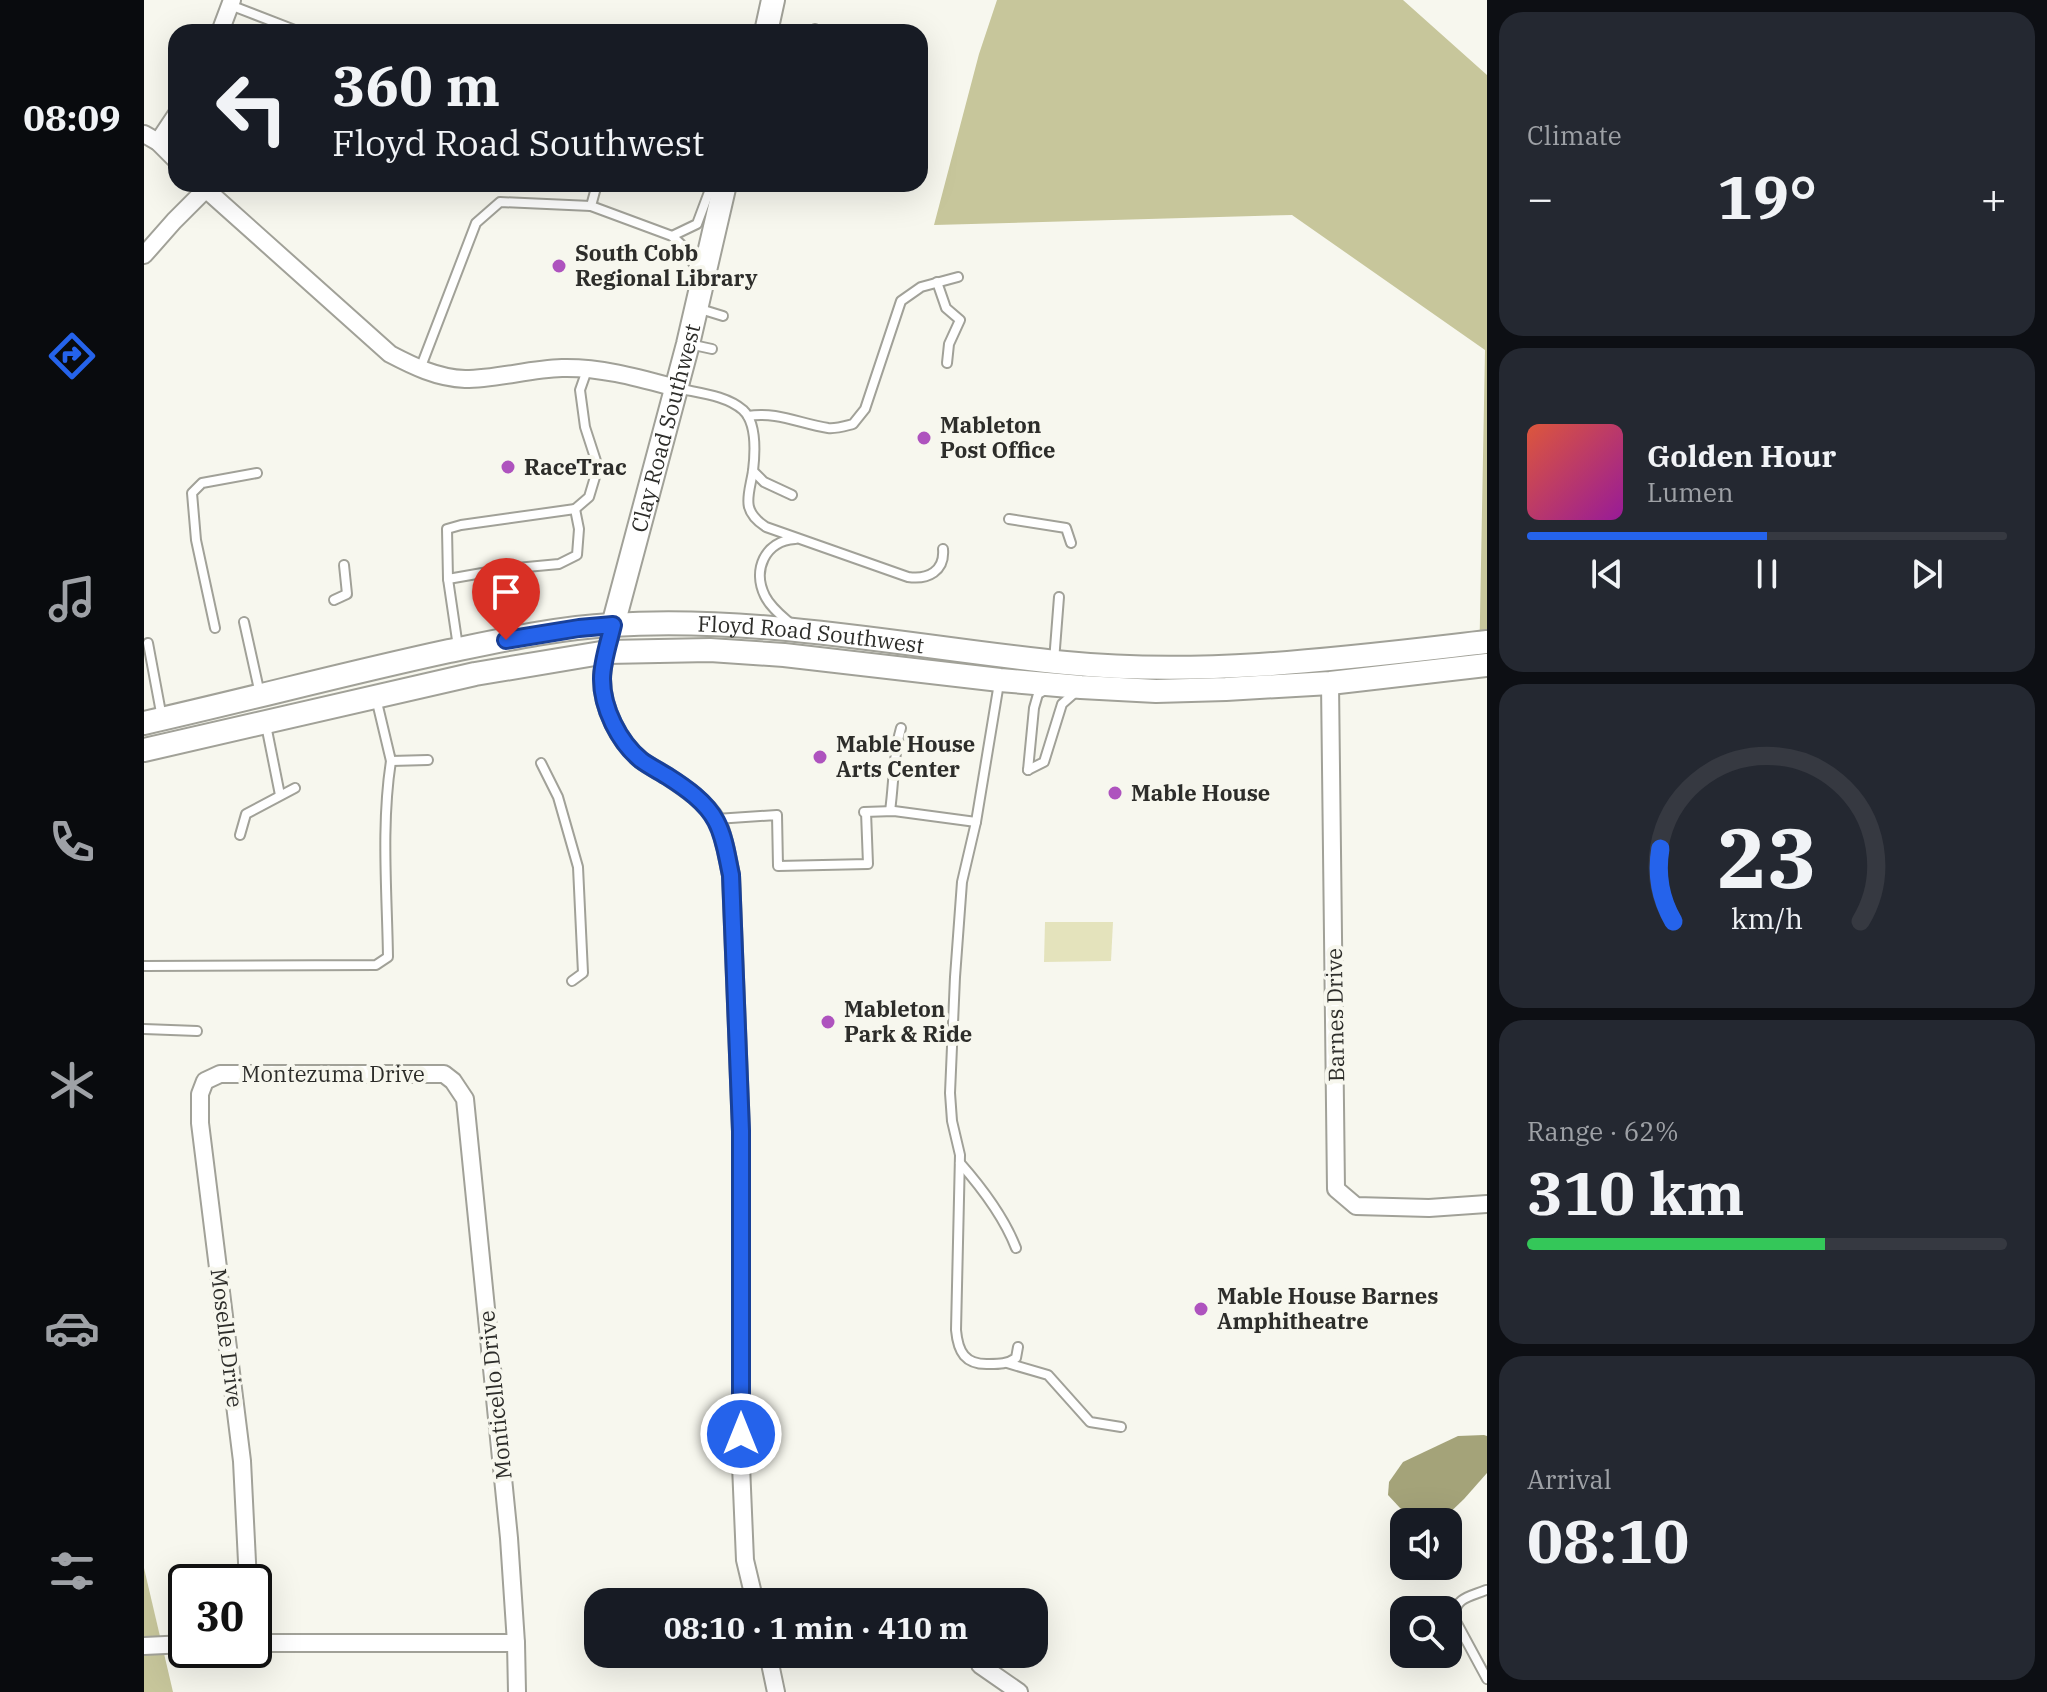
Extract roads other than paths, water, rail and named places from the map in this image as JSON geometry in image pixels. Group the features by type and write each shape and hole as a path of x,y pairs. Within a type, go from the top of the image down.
{"main road":[{"path":"773,0 773,24"},
{"name":"Clay Road Southwest","path":"613,625 688,344 723,192"},
{"name":"Floyd Road Southwest","path":"153,721 520,637 613,625 750,626 1054,662 1137,668 1230,667 1330,660 1487,642"},
{"name":"Floyd Road Southwest","path":"144,750 475,674 607,652 710,650 1010,677 1053,685 1083,681 1192,690 1330,683 1487,665"}],"street":[{"path":"223,24 231,3"},
{"path":"168,122 151,138 168,153"},
{"path":"144,255 200,192"},
{"path":"212,192 390,354 419,370 463,379 561,368 587,369 676,388"},
{"path":"613,625 602,677 609,713 622,739 641,760 698,798 716,819 725,842 731,875 741,1131 741,1465 745,1560 752,1588"},
{"name":"Barnes Drive","path":"1330,683 1336,1189 1356,1206 1429,1208 1487,1204"},
{"name":"Montezuma Drive","path":"200,1094 205,1081 220,1074 444,1074 465,1099"},
{"name":"Moselle Drive","path":"200,1094 200,1123 242,1461 247,1564"},
{"name":"Monticello Drive","path":"465,1099 508,1522 517,1692"},
{"path":"272,1643 516,1643"},
{"path":"144,1646 168,1645"},
{"path":"771,1668 776,1692"},
{"path":"984,1668 1019,1692"}],"lane":[{"path":"231,3 280,24"},
{"path":"591,206 595,192"},
{"path":"672,236 697,224 709,192"},
{"path":"419,370 476,223 500,202 591,206 672,236 686,249 703,283"},
{"path":"748,416 786,417 831,429 853,424 865,409 901,301 921,287 958,277"},
{"path":"937,282 946,308 960,320 949,344 947,363"},
{"path":"697,308 723,316"},
{"path":"688,344 712,349"},
{"path":"458,650 448,579 447,529 575,509 589,497 598,467 585,427 580,390 587,369"},
{"path":"676,388 728,401 748,416 753,439 753,471 748,504 754,518 766,527 916,578 924,578 938,571 943,549"},
{"path":"753,471 764,482 792,495"},
{"path":"215,628 196,540 192,493 202,483 257,473"},
{"path":"448,579 559,564 577,555 579,529 575,509"},
{"path":"1009,519 1066,528 1071,543"},
{"path":"799,631 772,607 761,586 760,574 761,563 769,549 783,540 800,538"},
{"path":"334,600 347,594 344,565"},
{"path":"1054,662 1059,597"},
{"path":"244,622 260,695"},
{"path":"148,643 153,721"},
{"path":"1053,685 1038,694 1028,770 1044,762 1062,704 1083,681 1165,668"},
{"path":"1010,677 986,763 962,882 950,1093 952,1121 960,1155 957,1344 970,1361 1007,1363 1048,1375 1090,1422 1121,1427"},
{"path":"144,966 376,965 388,957 386,834 391,761 376,697"},
{"path":"265,723 280,795"},
{"path":"890,811 895,750 901,728"},
{"path":"391,761 428,760"},
{"path":"541,763 558,797 578,867 583,973 572,981"},
{"path":"240,835 246,814 295,788"},
{"path":"716,819 777,815 778,866 868,864 864,812 890,811 976,822"},
{"path":"144,1029 197,1031"},
{"path":"960,1163 1008,1229 1016,1248"},
{"path":"1007,1363 1016,1358 1018,1347"},
{"path":"1486,1590 1462,1599 1455,1605 1453,1616 1487,1679"}],"place":[{"name":"South Cobb Regional Library","path":"559,266"},
{"name":"Mableton Post Office","path":"924,438"},
{"name":"RaceTrac","path":"508,467"},
{"name":"Mable House Arts Center","path":"820,757"},
{"name":"Mable House","path":"1115,793"},
{"name":"Mableton Park & Ride","path":"828,1022"},
{"name":"Mable House Barnes Amphitheatre","path":"1201,1309"}]}
